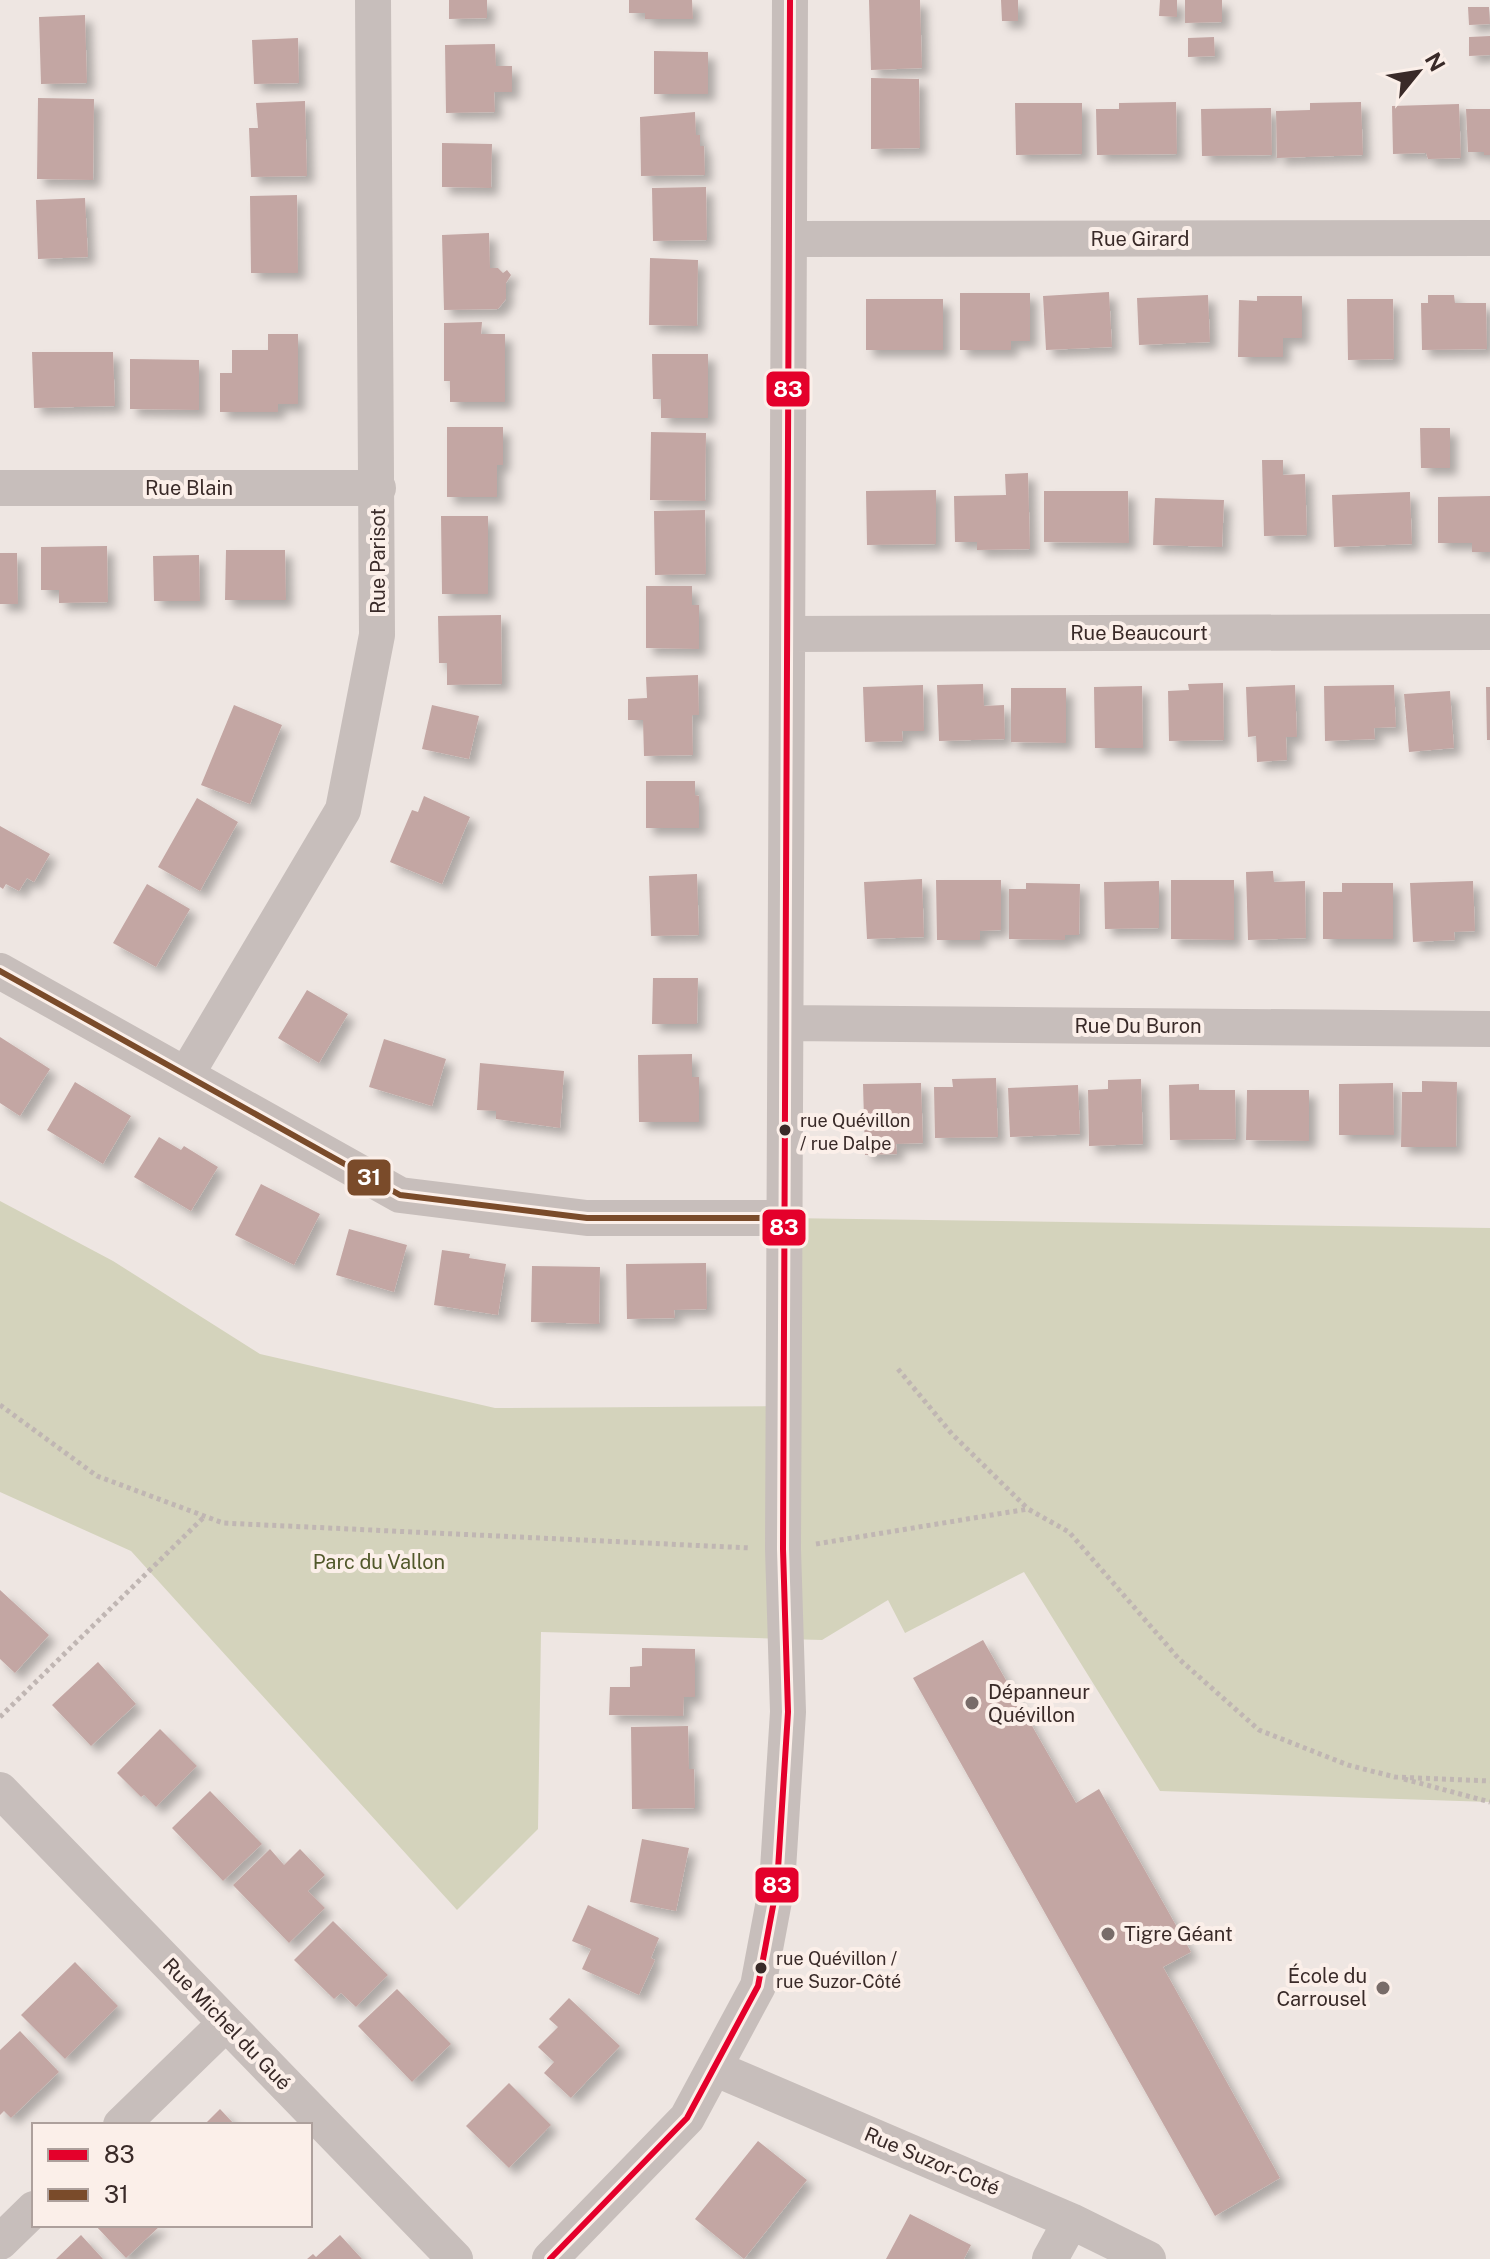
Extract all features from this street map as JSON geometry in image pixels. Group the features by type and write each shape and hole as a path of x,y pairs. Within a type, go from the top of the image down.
{"street":[{"name":"Rue Parisot","path":"186,1075 343,810 377,635 373,0"},
{"path":"550,2259 687,2118 758,1986 777,1885 788,1712 783,1549 790,0"},
{"name":"Rue Girard","path":"790,239 1490,238"},
{"name":"Rue Blain","path":"0,488 378,488"},
{"name":"Rue Beaucourt","path":"788,634 1490,632"},
{"path":"0,971 400,1195 587,1218 785,1218"},
{"name":"Rue Du Buron","path":"786,1023 1490,1029"},
{"name":"Rue Michel du Gué","path":"0,1790 455,2259"},
{"path":"123,2123 226,2023"},
{"name":"Rue Suzor-Coté","path":"714,2068 1071,2221 1148,2259"},
{"path":"0,2242 32,2211"},
{"path":"1050,2259 1071,2221"}],"path":[{"path":"898,1369 952,1434 1028,1509"},
{"path":"0,1717 205,1516"},
{"path":"1395,1777 1490,1802"}],"green space":[{"name":"Parc du Vallon","path":"0,1201 113,1261 260,1354 495,1408 783,1406 785,1218 1490,1228 1490,1802 1160,1791 1024,1572 905,1633 888,1600 822,1640 541,1632 538,1829 457,1910 131,1551 0,1492"}],"building":[{"path":"449,0 487,0 487,18 449,19"},
{"path":"629,0 692,0 693,19 645,19 645,13 629,13"},
{"path":"869,0 920,0 922,68 871,70"},
{"path":"1001,0 1018,0 1018,21 1002,21"},
{"path":"1160,0 1177,0 1177,17 1159,16"},
{"path":"1185,0 1222,0 1222,22 1185,23"},
{"path":"1468,7 1489,7 1490,24 1469,25"},
{"path":"85,15 87,83 41,84 39,17"},
{"path":"1490,36 1490,55 1469,56 1469,37"},
{"path":"1214,37 1215,56 1188,57 1188,38"},
{"path":"298,38 299,83 254,84 252,40"},
{"path":"495,44 496,66 512,66 512,92 494,92 495,112 446,113 445,45"},
{"path":"654,51 708,52 708,94 654,94"},
{"path":"871,78 919,79 920,148 871,149"},
{"path":"38,98 94,99 93,180 37,179"},
{"path":"305,101 307,176 251,177 249,128 258,128 256,103"},
{"path":"1176,102 1177,154 1097,155 1096,109 1119,109 1119,103"},
{"path":"1361,102 1363,155 1277,158 1276,111 1310,110 1310,103"},
{"path":"1015,103 1082,103 1082,154 1016,155"},
{"path":"1459,104 1461,158 1428,159 1426,153 1393,154 1392,106"},
{"path":"1271,108 1272,155 1202,156 1201,109"},
{"path":"1466,109 1490,109 1490,155 1468,152"},
{"path":"695,112 696,135 700,135 700,146 704,146 705,175 641,176 640,117"},
{"path":"442,143 492,144 491,188 442,187"},
{"path":"706,187 707,240 653,241 652,188"},
{"path":"297,195 298,273 251,273 250,196"},
{"path":"85,198 88,257 38,259 36,200"},
{"path":"489,233 490,268 498,268 503,273 507,270 511,275 506,283 506,299 498,309 444,310 442,235"},
{"path":"650,258 698,260 697,326 649,325"},
{"path":"1109,292 1112,347 1046,350 1043,296"},
{"path":"960,293 1030,293 1030,341 1011,341 1011,350 960,350"},
{"path":"1208,295 1210,342 1139,345 1137,298"},
{"path":"1428,295 1454,295 1455,303 1486,303 1487,349 1422,350 1421,303 1428,303"},
{"path":"1257,296 1302,296 1302,338 1283,338 1283,357 1238,357 1239,300 1257,301"},
{"path":"866,299 943,299 943,350 866,350"},
{"path":"1347,299 1393,299 1394,359 1348,360"},
{"path":"482,322 481,334 505,334 505,402 450,402 450,381 444,381 444,323"},
{"path":"268,334 298,334 298,404 278,404 278,412 220,412 220,373 232,373 232,350 268,350"},
{"path":"32,352 113,352 115,406 34,408"},
{"path":"652,354 708,354 708,418 661,418 661,399 653,399"},
{"path":"130,359 199,360 199,410 130,409"},
{"path":"447,427 503,427 503,465 497,465 497,497 447,497"},
{"path":"1420,428 1450,428 1450,468 1421,468"},
{"path":"651,432 706,433 705,501 650,500"},
{"path":"1262,460 1283,460 1283,475 1305,474 1307,535 1264,536"},
{"path":"1028,473 1030,549 977,550 977,542 955,542 954,496 1006,495 1005,474"},
{"path":"936,490 936,544 867,545 866,491"},
{"path":"1044,491 1128,491 1129,543 1044,542"},
{"path":"1410,492 1412,544 1334,547 1332,495"},
{"path":"1490,496 1490,552 1472,552 1472,543 1438,543 1438,497"},
{"path":"1155,498 1224,500 1222,547 1153,545"},
{"path":"705,510 706,574 655,575 654,511"},
{"path":"441,516 488,516 488,594 442,594"},
{"path":"107,546 108,602 59,603 59,590 41,590 41,547"},
{"path":"226,550 285,550 286,600 225,600"},
{"path":"0,553 17,553 18,604 0,604"},
{"path":"199,555 200,601 154,601 153,556"},
{"path":"646,586 692,586 692,605 699,605 699,649 646,648"},
{"path":"501,615 502,684 447,685 447,663 439,663 438,616"},
{"path":"698,675 699,715 692,715 693,755 644,756 643,720 628,720 628,699 647,698 646,677"},
{"path":"1223,683 1224,740 1169,741 1168,691 1189,690 1188,684"},
{"path":"983,684 984,706 1004,705 1005,739 939,741 937,685"},
{"path":"923,685 924,731 902,731 903,741 865,742 863,687"},
{"path":"1295,685 1297,737 1286,737 1287,760 1257,762 1256,736 1248,737 1246,687"},
{"path":"1394,685 1396,727 1374,728 1375,739 1325,741 1324,686"},
{"path":"1142,686 1143,748 1095,748 1094,687"},
{"path":"1486,687 1490,687 1490,740 1487,740"},
{"path":"1011,688 1066,688 1066,743 1011,742"},
{"path":"1450,691 1454,748 1409,752 1404,694"},
{"path":"234,705 282,725 250,804 201,785"},
{"path":"432,705 479,716 469,759 422,749"},
{"path":"646,781 695,781 695,795 699,796 699,828 646,828"},
{"path":"424,796 470,817 442,884 390,862 412,810 418,812"},
{"path":"197,798 238,822 200,891 158,867"},
{"path":"0,826 50,854 34,882 27,878 19,891 6,884 3,889 0,887"},
{"path":"1273,871 1274,882 1305,881 1306,938 1248,940 1246,872"},
{"path":"697,874 699,935 651,936 649,876"},
{"path":"922,879 924,937 867,939 864,882"},
{"path":"936,880 1001,880 1001,930 980,931 980,940 937,940"},
{"path":"1171,880 1234,880 1234,940 1171,939"},
{"path":"1159,881 1159,928 1105,929 1104,882"},
{"path":"1473,881 1475,931 1454,932 1455,940 1413,942 1410,883"},
{"path":"1026,883 1080,884 1079,935 1065,935 1065,940 1009,939 1009,889 1026,889"},
{"path":"1342,883 1393,883 1393,939 1323,939 1323,892 1342,892"},
{"path":"147,884 190,909 156,967 113,943"},
{"path":"653,978 698,978 697,1024 652,1024"},
{"path":"307,990 348,1014 319,1063 278,1038"},
{"path":"0,1037 50,1069 20,1116 0,1103"},
{"path":"384,1039 446,1059 432,1106 369,1087"},
{"path":"692,1054 692,1077 699,1077 699,1122 639,1122 638,1055"},
{"path":"480,1063 564,1071 560,1128 496,1119 496,1111 477,1110"},
{"path":"996,1078 998,1137 935,1138 934,1087 953,1087 952,1079"},
{"path":"1141,1079 1143,1144 1089,1146 1088,1090 1108,1089 1108,1080"},
{"path":"1422,1081 1457,1082 1456,1147 1401,1147 1402,1092 1422,1092"},
{"path":"75,1082 131,1116 103,1164 47,1130"},
{"path":"921,1083 923,1143 896,1144 897,1154 865,1155 863,1084"},
{"path":"1393,1083 1394,1135 1339,1135 1339,1084"},
{"path":"1199,1084 1199,1090 1235,1090 1236,1139 1170,1140 1169,1085"},
{"path":"1078,1085 1080,1134 1010,1137 1008,1088"},
{"path":"1247,1090 1309,1090 1309,1141 1246,1140"},
{"path":"159,1137 181,1150 184,1146 218,1167 191,1211 134,1177"},
{"path":"261,1184 320,1214 294,1265 235,1235"},
{"path":"349,1229 407,1245 394,1292 336,1275"},
{"path":"442,1250 506,1264 498,1315 434,1305"},
{"path":"706,1263 707,1309 674,1310 675,1318 627,1319 626,1264"},
{"path":"532,1266 600,1267 599,1324 531,1322"},
{"path":"0,1590 49,1635 15,1673 0,1659"},
{"path":"983,1640 1076,1803 1099,1789 1191,1952 1163,1967 1280,2178 1215,2216 913,1678"},
{"path":"642,1648 695,1649 695,1697 684,1697 683,1716 609,1715 610,1687 630,1687 630,1667 642,1666"},
{"path":"98,1662 136,1704 91,1746 52,1705"},
{"path":"688,1726 689,1769 694,1769 695,1808 632,1809 631,1727"},
{"path":"160,1729 197,1766 156,1807 117,1773"},
{"path":"210,1791 262,1844 223,1881 172,1828"},
{"path":"642,1839 689,1848 676,1911 630,1902"},
{"path":"270,1849 284,1865 300,1849 325,1875 308,1891 325,1908 289,1943 233,1885"},
{"path":"588,1905 659,1938 651,1958 655,1960 639,1995 582,1969 591,1949 572,1941"},
{"path":"333,1921 388,1975 356,2007 341,1993 334,1999 294,1960"},
{"path":"75,1962 118,2006 65,2059 21,2015"},
{"path":"397,1989 451,2044 412,2082 358,2026"},
{"path":"569,1998 620,2046 571,2098 544,2073 554,2062 538,2047 558,2027 549,2019"},
{"path":"20,2031 59,2072 11,2118 4,2111 0,2115 0,2050"},
{"path":"509,2083 551,2125 509,2168 466,2126"},
{"path":"220,2109 233,2123 206,2123"},
{"path":"758,2141 807,2180 744,2259 695,2219"},
{"path":"910,2214 971,2245 964,2259 886,2259"},
{"path":"97,2227 159,2227 126,2258"},
{"path":"81,2235 103,2259 56,2259"},
{"path":"340,2235 362,2259 307,2259 313,2254 316,2257"}],"transit line":[{"name":"83","path":"550,2259 687,2118 758,1986 777,1885 788,1712 783,1549 790,0"},
{"name":"31","path":"0,971 400,1195 587,1218 785,1218"}],"place":[{"name":"rue Quévillon / rue Dalpe","path":"785,1130"},
{"name":"Dépanneur Quévillon","path":"972,1703"},
{"name":"Tigre Géant","path":"1108,1934"},
{"name":"rue Quévillon / rue Suzor-Côté","path":"761,1968"},
{"name":"École du Carrousel","path":"1383,1988"}]}
